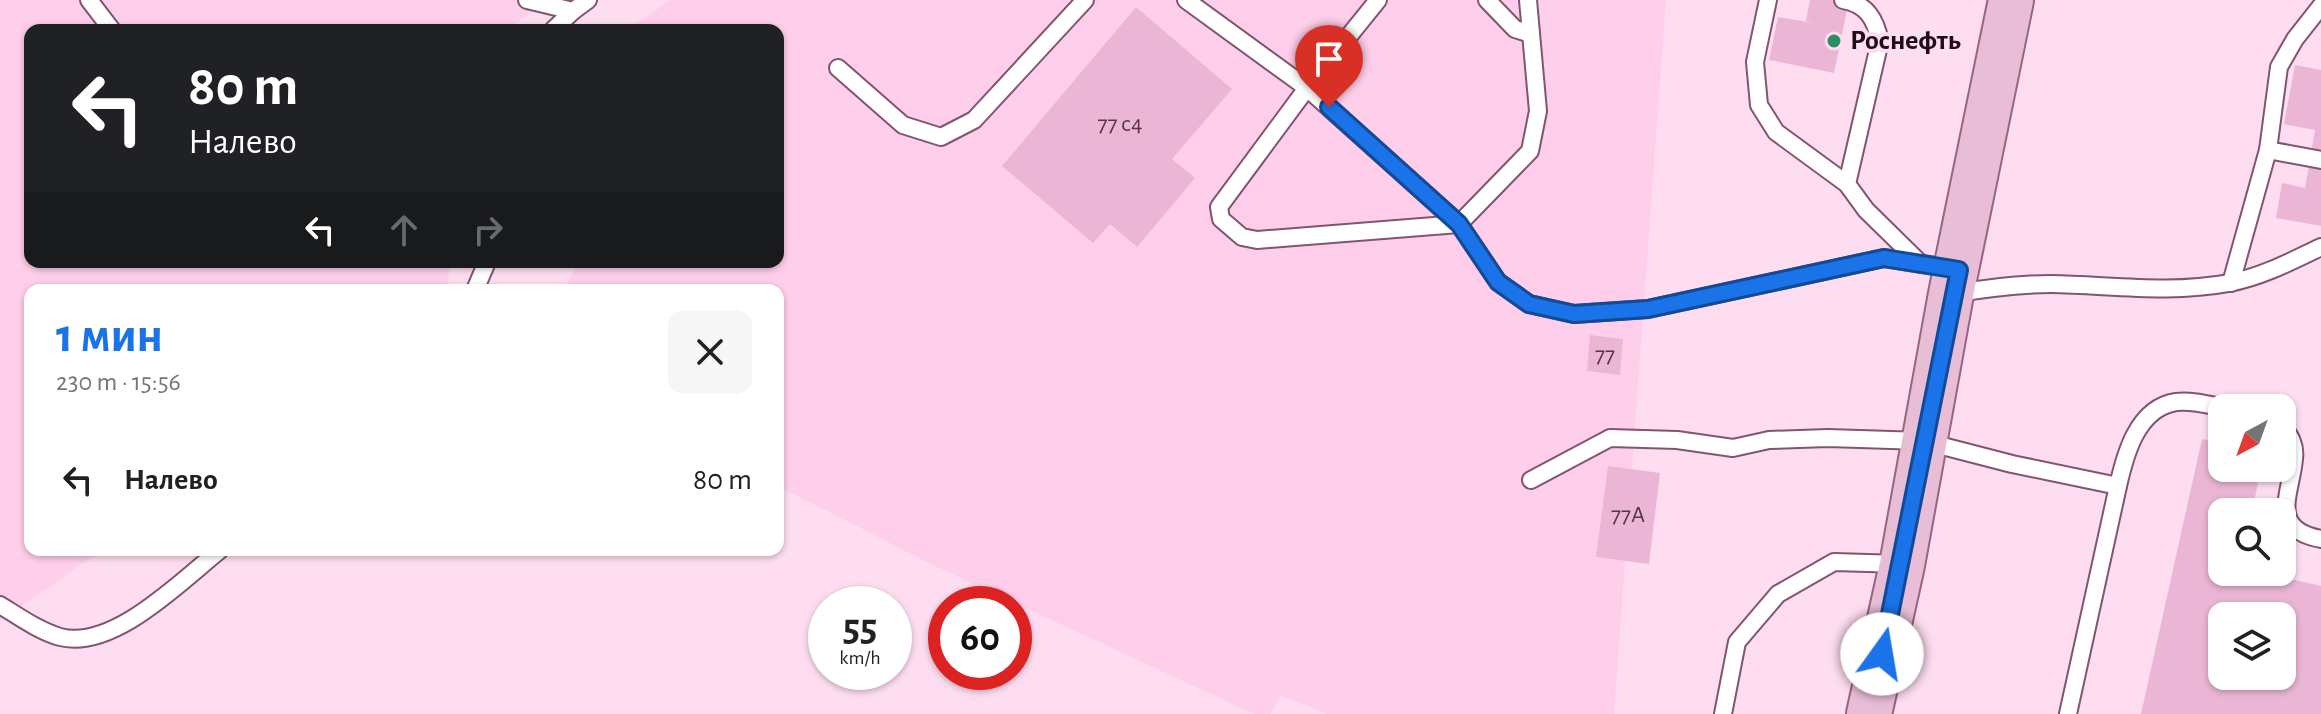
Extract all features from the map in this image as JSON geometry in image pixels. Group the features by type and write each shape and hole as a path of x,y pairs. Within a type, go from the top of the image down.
{"main road":[{"path":"1869,714 1902,565 1923,441 1944,276 2011,0"}],"lane":[{"path":"89,0 107,24"},
{"path":"527,0 573,11"},
{"path":"559,24 588,0"},
{"path":"838,68 903,125 941,137 974,120 1085,0"},
{"path":"1186,0 1307,88 1459,224 1498,282 1529,304 1574,314 1648,309 1884,258 1944,276 2003,286 2049,284 2169,290 2231,283 2321,247"},
{"path":"1378,0 1307,88 1219,207 1221,219 1230,230 1257,240 1459,224 1530,151 1538,111 1528,0"},
{"path":"1487,0 1515,29 1531,34"},
{"path":"1768,0 1755,62 1759,105 1776,132 1847,184 1866,210 1944,276"},
{"path":"1843,0 1857,3 1875,20 1880,41 1847,184"},
{"path":"2231,283 2268,150 2279,67 2295,39 2321,6"},
{"path":"2268,150 2321,160"},
{"path":"2068,714 2127,448 2143,423 2157,410 2173,402 2208,405"},
{"path":"1531,480 1610,438 1677,440 1733,448 1769,440 1828,438 1923,441 2118,486"},
{"path":"2289,482 2285,500 2286,515 2301,532 2321,539"},
{"path":"0,605 61,637 94,638 125,624 212,556"},
{"path":"1723,714 1737,642 1778,594 1834,562 1902,565"}],"shaded area":[{"path":"0,0 548,0 515,24 24,24 24,268 449,268 448,284 24,284 24,556 93,556 0,621"},
{"path":"670,0 1666,0 1614,714 1327,714 1280,695 1271,714 1254,714 1032,611 1032,586 978,586 784,489 784,284 567,284 575,268 784,268 784,24 636,24"}],"building":[{"path":"1810,0 1849,0 1834,73 1769,60 1778,17 1814,23 1806,21"},
{"path":"1136,7 1232,89 1172,159 1195,178 1137,247 1110,224 1093,243 1002,166"},
{"path":"2295,65 2321,70 2321,226 2276,218 2282,183 2305,188 2315,130 2284,124"},
{"path":"1590,335 1623,339 1620,375 1587,371"},
{"path":"2202,439 2208,440 2208,482 2258,482 2255,498 2208,498 2208,586 2296,586 2296,580 2321,586 2321,714 2141,714"},
{"path":"1608,466 1660,473 1649,564 1596,557"}],"place":[{"name":"Роснефть","path":"1834,41"}],"route":[{"path":"1329,107 1459,224 1498,282 1529,304 1574,314 1648,309 1884,258 1959,270 1951,294 1902,565 1882,654"}]}
